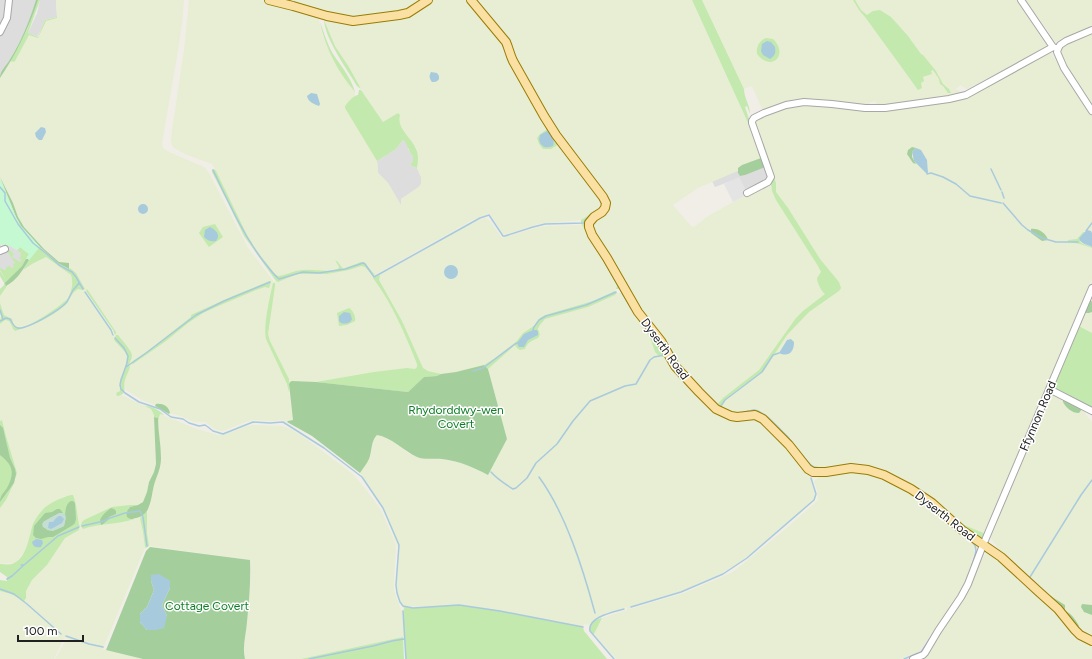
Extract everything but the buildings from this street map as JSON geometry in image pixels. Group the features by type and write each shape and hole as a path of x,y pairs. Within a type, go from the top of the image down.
{"main road":[{"path":"268,0 341,20 352,21 403,14 416,9 428,0"},
{"name":"Dyserth Road","path":"471,0 506,42 513,61 544,116 603,197 606,203 605,208 589,223 592,235 638,312 661,341 675,366 699,392 716,409 724,413 737,417 755,415 763,419 789,445 808,469 813,472 860,468 884,475 911,489 932,503 962,530 1001,557 1058,609 1080,635 1092,641"}],"street":[{"path":"0,31 7,18 9,0"},
{"path":"1021,0 1056,48 1064,68 1092,111"},
{"path":"747,193 768,182 771,177 752,124 754,118 764,113 786,105 804,102 865,108 885,108 949,99 966,95 1056,48 1066,41 1092,30"},
{"name":"Ffynnon Road","path":"913,659 925,653 968,584 983,545 1092,288"},
{"path":"1049,390 1092,411"}],"shaded area":[{"path":"0,0 37,0 25,32 0,78"},
{"path":"40,0 56,0 57,17 45,20 37,37 28,33 37,13"},
{"path":"767,41 771,42 775,47 775,54 770,59 763,55 761,51 762,44"},
{"path":"431,72 437,73 439,76 437,81 431,81"},
{"path":"311,93 317,94 320,104 319,106 309,100 307,96"},
{"path":"41,127 45,128 46,132 42,140 39,140 35,133"},
{"path":"547,131 552,135 554,141 553,146 544,147 539,140 540,135"},
{"path":"403,140 413,156 413,161 410,165 417,168 421,177 421,184 401,199 401,206 388,183 378,173 377,161 396,149"},
{"path":"916,148 921,150 927,160 927,174 914,161 912,152"},
{"path":"763,160 769,179 746,192 739,178 715,187 712,181"},
{"path":"739,177 748,194 733,202 724,184"},
{"path":"143,204 148,209 143,214 138,209"},
{"path":"210,227 218,235 216,241 210,241 204,237 205,230"},
{"path":"1087,230 1091,231 1092,233 1092,247 1082,243 1079,238"},
{"path":"0,243 1,246 10,246 29,254 22,266 3,274 0,270"},
{"path":"451,265 456,267 458,272 456,277 451,279 446,277 444,272 446,267"},
{"path":"344,312 350,313 352,319 350,322 344,324 339,321 339,316"},
{"path":"537,330 538,335 528,340 524,347 519,347 517,343 524,334"},
{"path":"791,339 794,342 792,351 785,355 779,353 787,340"},
{"path":"754,409 769,417 786,434 814,467 811,467 770,422 736,414"},
{"path":"59,513 65,514 66,518 64,526 56,530 46,529 43,527 42,524 44,522"},
{"path":"59,516 64,519 62,523 51,529 48,528 49,522 53,522"},
{"path":"36,539 42,540 43,543 41,547 33,545 32,542"},
{"path":"159,574 170,581 170,588 162,605 167,616 164,628 147,630 140,622 140,614 147,607 154,590 151,575"}],"green space":[{"path":"36,0 38,0 26,31 17,50 0,78 2,71 13,54 28,24"},
{"path":"38,0 40,0 28,33 38,37 45,20 57,18 46,21 38,38 29,35 15,61 10,61 27,30"},
{"path":"56,0 184,0 179,45 162,143 163,148 204,167 209,173 248,248 274,282 297,274 327,274 361,266 365,267 374,278 460,229 484,218 490,221 502,238 545,226 582,225 616,282 617,286 615,291 593,301 545,315 523,333 515,345 528,344 537,339 540,325 545,319 573,311 617,293 621,293 651,340 658,355 666,358 676,373 709,409 756,418 777,435 800,464 811,479 816,494 814,500 737,564 722,573 681,591 630,607 630,609 684,593 731,573 783,531 818,500 814,481 819,477 837,473 865,473 875,476 914,495 931,506 972,542 975,548 970,570 963,586 919,652 900,659 616,659 594,634 602,618 627,610 627,607 601,615 588,625 584,624 583,627 459,605 430,607 403,606 397,593 399,550 383,508 360,473 369,460 376,435 381,435 408,453 419,458 441,459 458,462 473,467 507,439 488,369 484,365 441,374 438,376 424,377 408,392 316,382 289,392 293,420 287,422 282,420 254,420 223,431 216,430 205,422 194,422 170,413 170,411 156,404 155,405 144,401 126,390 124,381 130,367 129,365 132,354 117,344 127,356 126,365 120,380 120,391 116,393 151,408 154,415 156,464 143,502 138,505 130,505 100,513 81,525 83,529 91,526 125,522 137,518 140,518 141,520 146,548 103,649 143,659 55,659 66,640 77,642 64,638 54,659 0,659 0,591 26,598 26,591 32,580 47,565 65,538 79,529 76,504 65,496 47,506 34,523 26,550 17,561 13,563 0,564 0,508 6,500 17,473 2,420 0,421 0,324 5,320 9,321 15,331 28,327 41,321 67,303 74,291 78,289 85,289 76,273 67,263 59,263 24,227 0,178 0,78 10,61 13,61 28,33 38,37 45,20 57,17","holes":["87,291 116,335 113,335 85,293"]},
{"path":"189,0 261,0 318,16 322,34 333,58 355,92 355,96 345,106 377,161 378,173 388,183 401,205 401,199 421,184 421,177 417,168 418,156 416,148 401,127 398,113 383,122 363,93 349,67 335,46 324,20 352,23 429,3 433,0 468,0 500,39 505,49 503,52 507,56 547,126 546,130 540,134 539,144 543,149 551,149 559,144 603,201 602,207 581,220 538,224 504,235 489,213 469,222 375,275 363,262 343,269 335,260 339,267 335,270 301,270 278,276 256,250 247,235 212,164 187,155 174,148 172,145 172,130 184,50"},
{"path":"280,0 423,0 404,11 349,18"},
{"path":"475,0 692,0 744,114 763,160 698,188 673,205 691,226 694,227 708,216 748,194 770,183 771,188 777,185 754,123 755,120 788,107 801,105 815,104 858,109 959,100 1050,51 1092,116 1092,233 1091,231 1087,230 1077,239 1068,240 1068,242 1092,248 1092,279 986,534 959,523 930,496 916,486 881,469 857,463 821,468 814,467 772,420 761,411 751,409 736,414 731,413 717,405 679,366 672,347 644,315 592,229 593,223 609,211 610,205 608,198 572,152 550,120"},
{"path":"692,0 702,0 744,89 750,114 747,106 745,107 751,130 744,114"},
{"path":"702,0 1019,0 1049,46 967,89 960,85 956,89 961,92 950,98 876,106 876,101 870,102 869,106 827,101 763,111 752,86 744,89","holes":["865,17 907,36 933,70 931,71 932,74 912,82"]},
{"path":"853,0 855,0 861,10 867,15 873,11 880,10 891,17 936,71 943,84 951,93 948,93 940,84 939,79 933,70 931,71 932,74 923,77 924,81 921,83 922,88 918,90"},
{"path":"1025,0 1092,0 1092,28 1055,42"},
{"path":"324,20 335,46 361,89 357,86 332,45 325,28"},
{"path":"320,22 333,54 348,77 355,92 333,59 325,41"},
{"path":"1092,34 1092,106 1063,60 1061,52 1062,48 1066,44"},
{"path":"766,38 773,39 778,45 779,55 773,62 768,62 757,54 758,44"},
{"path":"359,90 361,90 383,122 398,113 400,115 400,124 417,151 417,168 410,165 413,161 413,156 403,140 396,149 377,161 345,108 351,99 358,95"},
{"path":"547,126 559,144 551,149 543,149 537,138 546,130"},
{"path":"912,147 916,148 912,152 912,157 916,164 913,163 907,154 908,150"},
{"path":"761,158 765,167 740,176 738,173 738,168"},
{"path":"768,158 776,183 776,192 788,208 820,259 839,282 841,288 809,312 787,335 764,370 729,396 719,407 717,405 723,398 759,370 796,318 825,294 817,280 821,272 818,266 776,200 772,191 770,183 772,174"},
{"path":"214,169 247,235 256,250 278,276 300,270 330,271 338,269 339,267 335,260 343,269 364,262 375,275 373,276 365,267 361,266 327,274 297,274 278,282 276,281 244,236 212,172"},
{"path":"0,177 24,227 44,249 59,262 69,263 69,269 58,263 40,247 21,226"},
{"path":"0,179 15,214 25,231 49,255 76,273 85,289 78,289 60,310 35,324 15,331 9,321 5,320 0,324 0,303 4,315 12,319 16,327 21,327 35,322 51,312 67,299 72,288 72,281 71,275 46,257 23,270 36,250 20,236 13,224 0,193"},
{"path":"0,179 21,226 40,247 29,260 26,259 29,254 20,247 17,250 10,246 3,247 0,243"},
{"path":"603,206 588,221 621,289 616,289 616,282 581,223 581,220"},
{"path":"215,224 223,237 209,247 199,233 203,227"},
{"path":"1031,229 1036,229 1041,232 1048,240 1042,241 1031,233"},
{"path":"1083,232 1086,232 1079,238 1081,243 1092,248 1068,242 1068,240 1077,239"},
{"path":"20,247 29,254 22,266 6,283 7,286 0,296 0,289 4,283 0,276 0,271 6,280 0,268 6,270 6,267 14,267 13,264 15,263 7,251 10,250 14,254 12,257 20,262 22,260 19,258 21,253 17,250"},
{"path":"46,257 71,275 73,279 71,291 61,305 48,314 34,322 16,327 12,319 4,315 0,303 0,295 23,270"},
{"path":"26,259 29,260 22,271 6,286 5,283 22,266"},
{"path":"380,275 379,280 402,321 423,368 428,371 441,374 438,376 424,377 408,392 316,382 374,372 407,368 415,369 417,367 398,320 387,299 373,278"},
{"path":"270,281 269,288 265,287 256,290 203,313 132,364 133,361 191,317 191,315"},
{"path":"273,283 275,283 275,286 268,334 289,379 289,392 287,384 266,339 265,333 266,319"},
{"path":"87,289 116,332 115,335 86,291"},
{"path":"615,291 617,293 615,295 588,307 545,319 538,329 540,335 539,337 528,343 525,349 520,350 515,345 488,369 484,365 516,342 523,333 535,325 540,318 545,315 593,301"},
{"path":"622,291 667,356 666,358 655,352 651,340 621,293"},
{"path":"1092,291 1092,333 1077,325"},
{"path":"1090,299 1092,302 1092,312 1085,313 1080,326 1077,325"},
{"path":"349,308 354,314 355,321 347,325 339,326 337,313"},
{"path":"1077,325 1092,333 1092,409 1054,390 1054,384"},
{"path":"116,335 118,335 126,345 132,355 129,365 130,367 125,378 124,391 118,396 116,393 120,391 120,380 126,365 127,356 114,340"},
{"name":"Rhydorddwy-wen Covert","path":"484,365 488,369 507,439 488,475 454,461 417,457 387,438 377,435 374,440 369,459 360,473 312,436 287,422 293,420 289,384 292,381 316,382 408,392 424,377 437,376"},
{"path":"1052,394 1063,399 1065,406 1086,411 1085,414 1092,422 1092,639 1078,628 1008,561 989,536 1049,396"},
{"path":"1063,399 1082,409 1079,413 1072,411 1064,404"},
{"path":"156,404 165,406 168,408 170,413 169,414 155,406"},
{"path":"145,406 160,411 164,415 160,414 158,421 156,417 154,417 151,409"},
{"path":"160,414 197,429 218,435 226,434 253,425 282,426 291,429 305,438 353,474 381,510 395,542 394,590 401,610 403,611 404,637 301,659 245,659 243,651 249,602 251,574 250,560 149,546 147,533 147,511 150,505 154,484 160,470 161,458 158,421"},
{"path":"154,417 158,418 161,453 160,469 154,485 150,505 145,514 131,519 127,517 127,511 130,507 143,502 156,464"},
{"path":"2,420 17,473 6,500 0,508 0,421"},
{"path":"0,425 3,428 10,458 16,474 14,483 0,502 1,496 10,483 12,474 8,462 0,455"},
{"path":"73,495 76,506 79,525 81,525 79,526 79,530 65,538 47,565 32,580 26,591 26,598 24,601 11,594 0,591 0,580 7,581 7,577 0,572 0,564 12,564 17,561 24,552 29,541 33,524 39,514 50,504"},
{"path":"71,501 75,503 76,519 73,525 53,537 41,539 36,538 33,535 34,526 45,513 52,512 57,509 60,509 63,513 43,522 47,530 53,531 64,526 67,505"},
{"path":"138,505 128,509 130,519 134,519 83,529 81,525 84,520 112,507"},
{"path":"111,508 116,511 116,514 109,517 108,520 101,525 101,518"},
{"path":"147,511 147,533 149,546 146,548 140,518"},
{"path":"959,523 986,534 982,539"},
{"name":"Cottage Covert","path":"150,547 250,560 249,599 244,645 245,659 143,659 106,650 146,551","holes":["164,578 169,581 170,588 162,605 167,616 147,630 140,622 140,614 147,607 154,590 151,581"]},
{"path":"987,553 995,556 1027,587 1092,644 1092,659 913,659 920,657"},
{"path":"1049,595 1065,605 1065,611 1075,619 1079,626 1078,628 1047,596"},
{"path":"1082,604 1092,605 1092,615 1084,612 1081,607"},
{"path":"459,605 500,611 583,627 584,631 607,659 406,659 403,606 413,608"},
{"path":"602,618 593,634 589,628 591,623"},
{"path":"403,637 404,659 301,659"}],"waterway":[{"path":"991,169 1001,190"},
{"path":"213,170 249,241 256,252 279,279 303,272 319,273 345,269 363,263 374,277 480,218 489,215 503,236 545,224 584,223 585,220 591,216"},
{"path":"927,174 931,173 943,177 956,184 970,196 1001,203"},
{"path":"0,187 5,193 5,201 18,224 33,243 59,265 72,272 83,289"},
{"path":"1002,192 1004,198"},
{"path":"1003,203 1022,225 1042,238 1056,242 1078,242"},
{"path":"1086,231 1092,223"},
{"path":"601,256 632,310"},
{"path":"126,367 196,315 224,301 270,282"},
{"path":"0,321 6,318 10,319 14,326 18,328 29,326 64,305 79,283"},
{"path":"85,292 113,335"},
{"path":"533,330 539,320 546,316 586,305 616,292"},
{"path":"0,310 3,319"},
{"path":"650,334 654,340"},
{"path":"115,338 124,348 128,356 121,380 121,389 139,402 160,409 171,417 183,419 189,423 199,426 205,425 213,431 223,434 253,422 283,422 324,448 362,477 383,508 399,545 396,585 397,593 403,606 413,608 459,605 500,611 583,627"},
{"path":"473,371 483,368 517,343"},
{"path":"722,408 721,406 725,400 762,372 773,355 779,353"},
{"path":"491,472 498,479 513,489 516,488 527,478 536,463 557,444 573,421 590,401 625,386 636,384 650,360 654,357 665,355"},
{"path":"744,412 754,410 761,413 787,436 808,463 814,467 820,468"},
{"path":"858,465 872,467"},
{"path":"539,477 549,492 573,542 595,613"},
{"path":"631,607 681,592 723,574 747,558 814,500 816,494 811,478"},
{"path":"1030,577 1092,480"},
{"path":"82,526 104,521 125,513 140,511 143,517 147,546"},
{"path":"21,565 24,565 58,536 79,527"},
{"path":"972,565 976,550 973,543"},
{"path":"7,579 24,565"},
{"path":"0,589 14,594 61,634"},
{"path":"614,659 590,631 590,626 602,616 624,609"},
{"path":"403,611 406,659"},
{"path":"904,659 921,652 935,631"},
{"path":"66,636 103,647"},
{"path":"309,659 404,639"}]}
